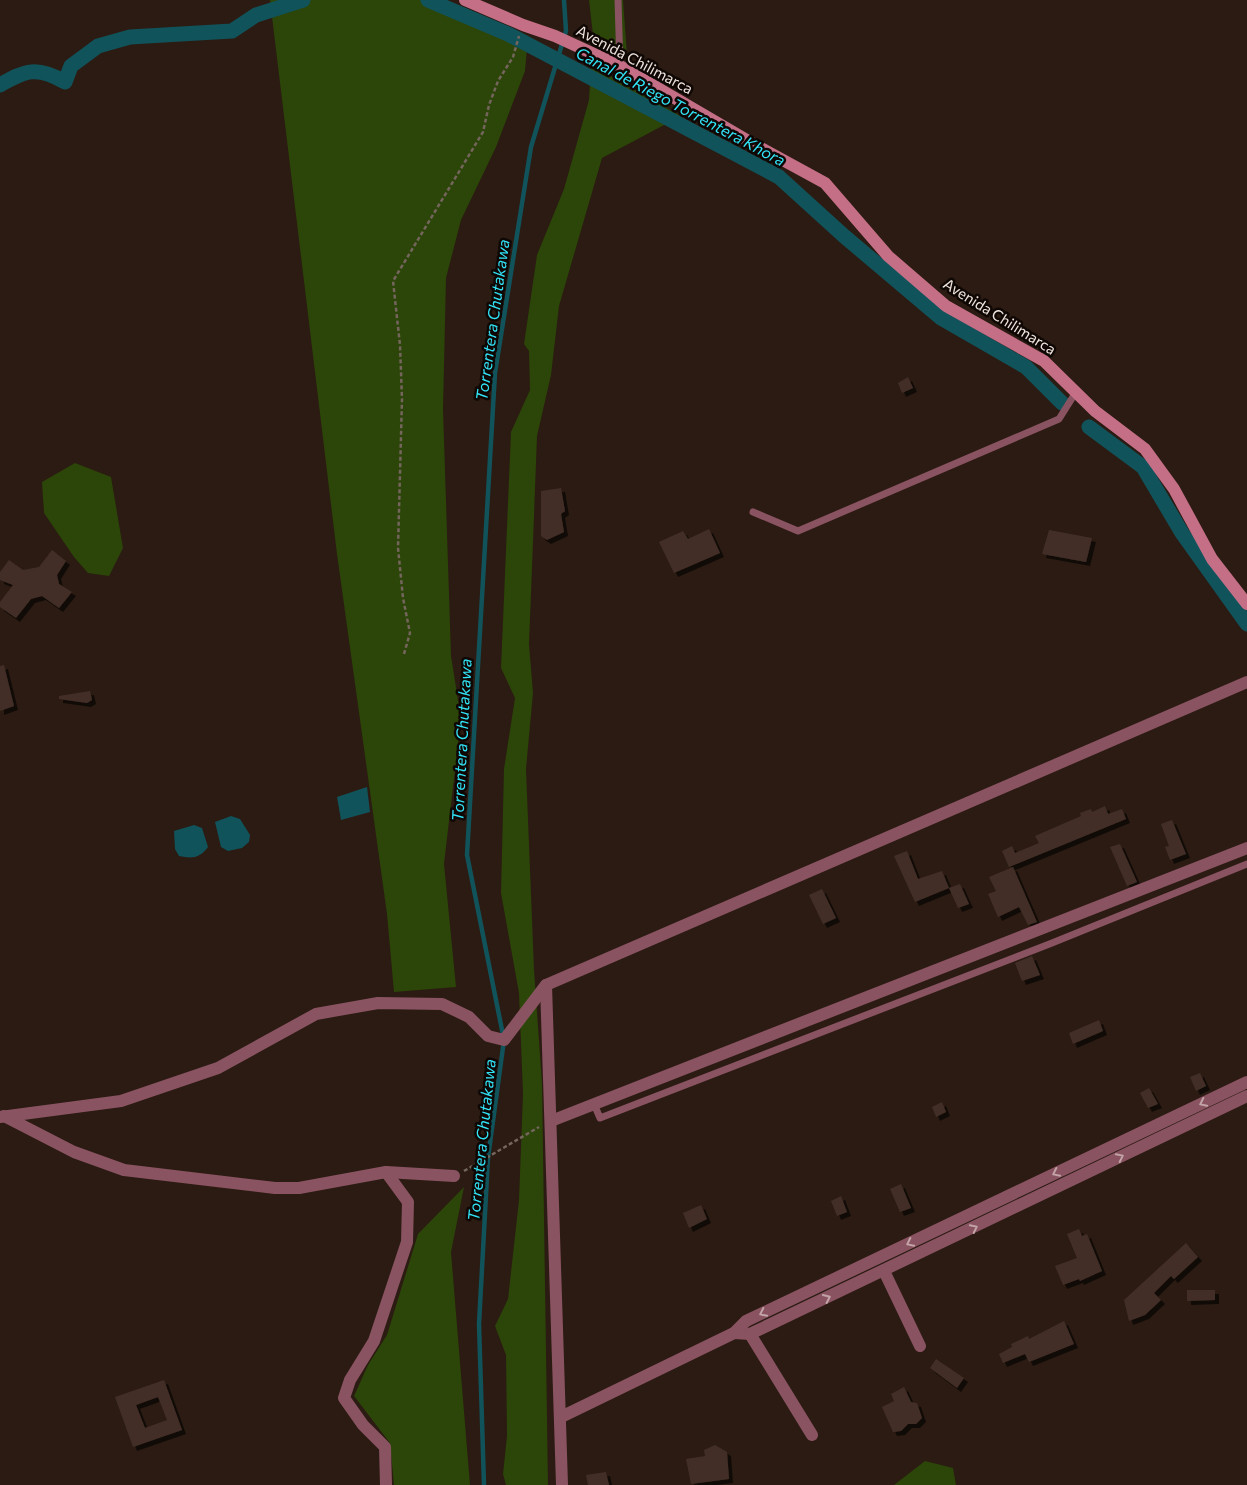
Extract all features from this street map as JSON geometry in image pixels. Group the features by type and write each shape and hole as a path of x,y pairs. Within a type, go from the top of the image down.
{"street":[{"name":"Avenida Chilimarca","path":"465,0 523,25 555,36 620,66 750,142 825,183 888,256 946,306 1044,361 1095,411 1145,449 1174,489 1212,559 1247,604"},
{"path":"2,1116 121,1101 218,1068 316,1014 378,1003 442,1004 469,1017 488,1036 504,1040 546,985 1247,682"},
{"path":"551,1121 1247,848"},
{"path":"546,985 562,1485"},
{"path":"561,1417 734,1333 746,1321 1247,1082"},
{"path":"734,1333 750,1334 1247,1096"},
{"path":"2,1116 74,1152 124,1170 275,1188 299,1188 386,1172 454,1176"},
{"path":"386,1172 408,1202 407,1242 374,1341 350,1380 344,1398 363,1425 386,1448 386,1485"},
{"path":"884,1271 920,1346"},
{"path":"750,1334 812,1435"}],"lane":[{"path":"618,0 620,66"},
{"path":"753,512 798,530 1059,419 1076,392"},
{"path":"594,1104 600,1118 1247,864"}],"path":[{"path":"404,654 410,633 402,598 398,548 402,399 400,345 393,281 422,230 484,132 498,81 513,57 523,25"},
{"path":"454,1176 551,1121"}],"green space":[{"path":"270,0 444,0 528,36 525,71 496,147 461,220 446,278 443,409 451,656 461,719 444,864 456,987 394,992 387,914 337,554"},
{"path":"589,0 623,0 627,55 593,35"},
{"path":"591,65 681,116 602,158 559,306 551,375 537,436 529,644 533,693 526,769 534,970 542,1083 548,1485 506,1485 503,1474 507,1436 506,1355 495,1326 508,1299 519,1200 523,1094 519,993 501,893 504,769 515,698 501,668 511,432 530,390 529,351 524,344 537,255 564,189 589,100"},
{"path":"75,463 111,477 123,548 109,576 88,573 74,557 44,513 42,482"},
{"path":"464,1187 451,1252 470,1485 394,1485 390,1443 354,1396 368,1365 387,1335 418,1234"},
{"path":"925,1461 953,1468 956,1485 894,1485"}],"water":[{"path":"367,787 370,812 341,820 337,797"},
{"path":"231,816 240,819 250,835 249,842 242,848 228,851 221,847 215,822"},
{"path":"194,825 202,828 208,847 195,857 179,856 175,849 174,831"}],"building":[{"path":"908,377 913,388 902,393 898,383"},
{"path":"561,488 565,511 561,514 564,532 547,540 541,536 541,491"},
{"path":"709,529 720,553 674,573 659,542 683,531 688,539"},
{"path":"1049,530 1092,538 1086,562 1042,554"},
{"path":"52,550 66,561 57,575 59,584 72,592 59,608 42,596 31,599 16,618 0,607 0,602 13,585 0,580 0,572 9,560 23,570 39,567"},
{"path":"4,665 14,706 0,711 0,666"},
{"path":"90,691 92,700 87,703 59,699 59,696"},
{"path":"1105,806 1108,814 1122,809 1126,819 1009,867 1002,851 1012,846 1015,853 1039,843 1035,836 1081,816 1080,813 1091,809 1092,812"},
{"path":"1172,820 1186,854 1170,860 1165,847 1169,846 1161,824"},
{"path":"1120,844 1137,882 1127,886 1110,847"},
{"path":"907,851 918,879 942,871 949,888 915,902 894,856"},
{"path":"1013,867 1037,922 1028,925 1019,907 998,917 988,894 996,891 989,877"},
{"path":"960,884 969,904 958,908 949,888"},
{"path":"822,889 836,918 823,924 809,895"},
{"path":"1032,956 1040,975 1022,981 1015,963"},
{"path":"1099,1020 1103,1031 1073,1044 1069,1033"},
{"path":"1200,1073 1206,1086 1196,1091 1190,1077"},
{"path":"1149,1088 1158,1104 1148,1108 1140,1093"},
{"path":"942,1102 946,1112 936,1117 932,1107"},
{"path":"901,1184 911,1208 900,1212 890,1189"},
{"path":"841,1196 847,1212 837,1216 831,1201"},
{"path":"701,1205 707,1219 689,1228 683,1213"},
{"path":"1079,1229 1082,1236 1087,1234 1102,1271 1080,1281 1079,1279 1063,1285 1055,1266 1077,1258 1067,1234"},
{"path":"1186,1243 1198,1257 1174,1279 1171,1276 1154,1293 1161,1300 1145,1315 1129,1321 1124,1300"},
{"path":"1187,1290 1215,1290 1215,1300 1187,1301"},
{"path":"1064,1321 1074,1344 1029,1362 1025,1354 1003,1363 999,1354 1012,1347 1011,1344 1028,1336 1029,1339"},
{"path":"936,1359 964,1378 957,1388 930,1368"},
{"path":"164,1380 182,1430 133,1447 115,1397","holes":["158,1397 167,1420 145,1428 136,1405"]},
{"path":"904,1387 911,1402 917,1403 922,1418 916,1424 908,1424 901,1431 893,1432 882,1407 894,1401 891,1394"},
{"path":"715,1445 727,1452 729,1479 691,1484 686,1459 705,1456 704,1450"},
{"path":"606,1472 609,1485 588,1485 586,1475"}],"waterway":[{"name":"Canal de Riego Torrentera Khora","path":"0,85 17,76 32,72 47,74 65,82 71,66 98,46 130,37 232,31 256,15 303,0"},
{"name":"Canal de Riego Torrentera Khora","path":"428,0 508,34 779,177 844,236 941,318 1026,367 1062,403"},
{"name":"Torrentera Chutakawa","path":"484,1485 479,1324 488,1158 504,1040 467,855 495,373 531,147 566,31 564,0"},
{"name":"Canal de Riego Torrentera Khora","path":"1089,427 1143,467 1182,533 1247,624"}]}
